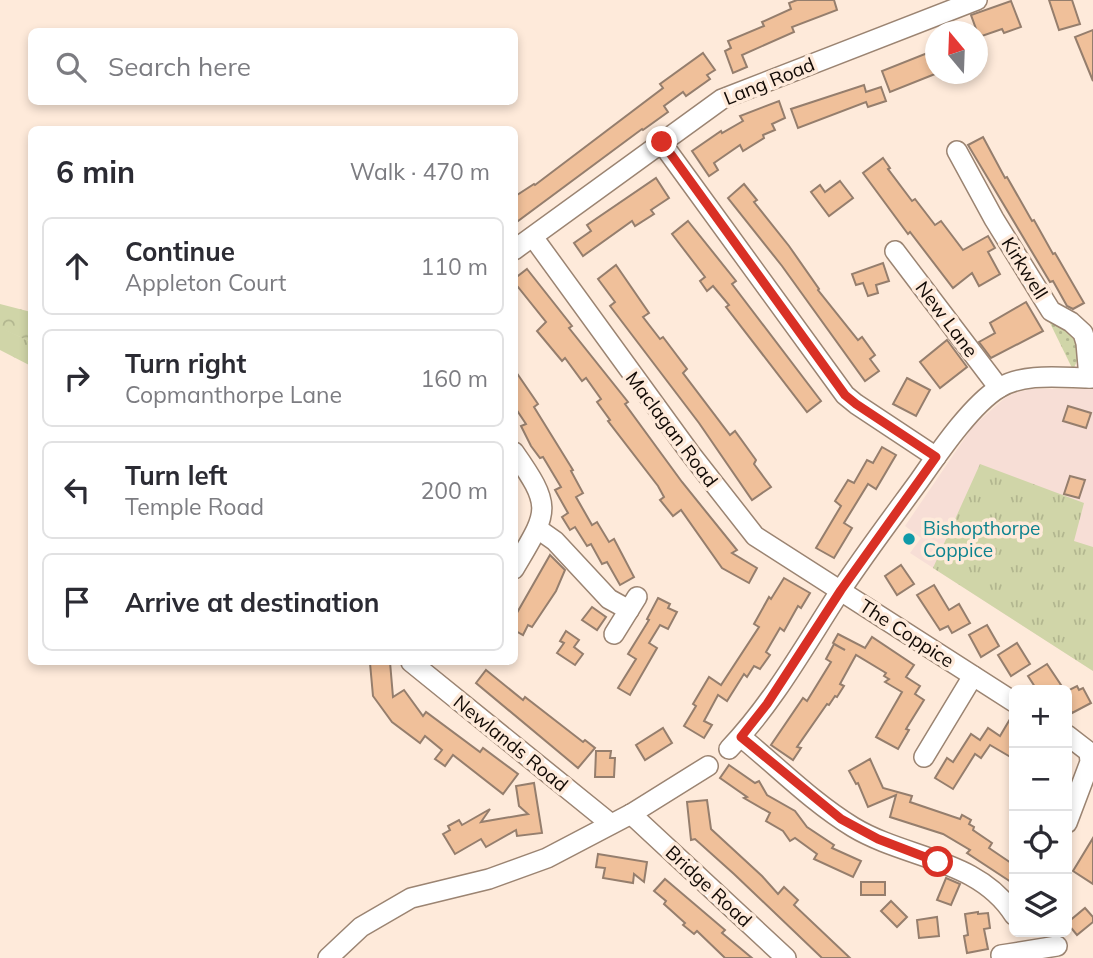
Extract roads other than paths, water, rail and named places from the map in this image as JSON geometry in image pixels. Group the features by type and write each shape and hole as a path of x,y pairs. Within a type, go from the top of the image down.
{"street":[{"name":"Lang Road","path":"518,247 709,107 737,91 977,0"},
{"path":"662,142 845,395 936,457"},
{"name":"Kirkwell","path":"957,151 994,219 1051,311 1071,322 1083,333 1091,378"},
{"name":"Maclagan Road","path":"533,237 745,526 755,536 841,590"},
{"name":"New Lane","path":"895,251 999,388"},
{"path":"1009,908 1004,900 972,876 878,839 841,819 735,743 767,704 841,590 936,457 974,410 999,388 1016,382 1040,377 1091,378"},
{"path":"518,458 536,483 542,498 543,512 538,529 518,562"},
{"path":"538,529 555,541 602,593 633,604 614,634"},
{"name":"The Coppice","path":"841,590 1009,699"},
{"name":"Newlands Road","path":"415,665 611,824"},
{"name":"The Coppice","path":"924,758 973,676"},
{"path":"1072,739 1091,751 1090,762 1072,811"},
{"path":"328,958 361,928 411,898 489,879 547,858 631,814 708,766"},
{"name":"Bridge Road","path":"631,814 786,958"},
{"path":"1001,955 1024,941 1057,946"}],"place":[{"name":"Bishopthorpe Coppice","path":"909,539"}]}
